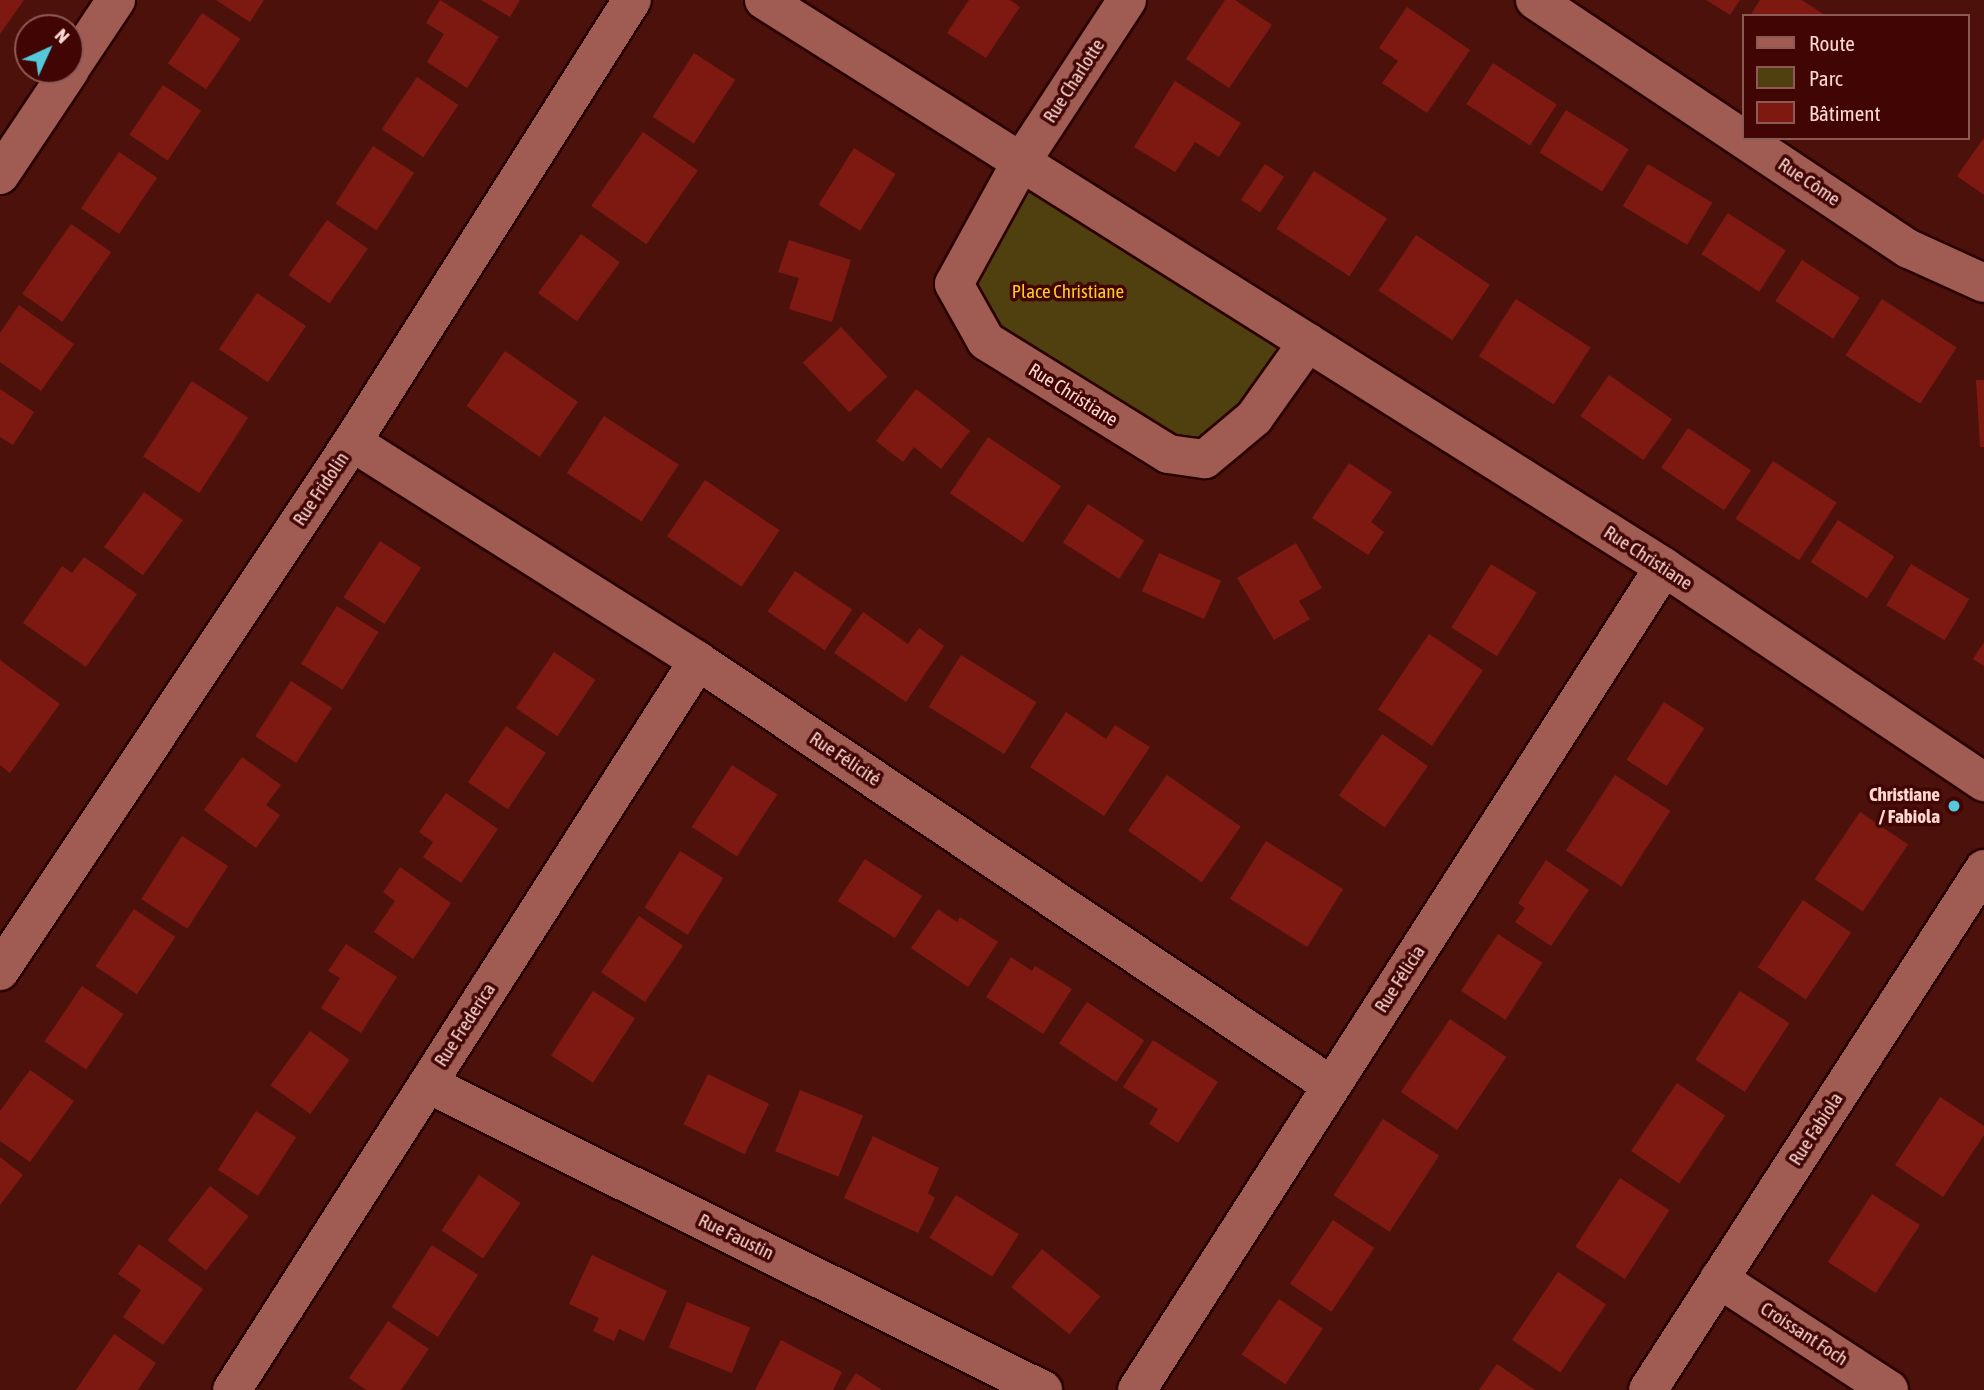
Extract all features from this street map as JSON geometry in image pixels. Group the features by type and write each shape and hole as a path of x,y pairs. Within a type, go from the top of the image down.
{"street":[{"path":"84,49 116,0"},
{"name":"Rue Fridolin","path":"0,971 352,442 632,0"},
{"name":"Rue Christiane","path":"764,0 1664,567 1984,782"},
{"name":"Rue Charlotte","path":"1021,162 1127,0"},
{"name":"Rue Côme","path":"1535,0 1742,138"},
{"path":"0,175 61,84"},
{"name":"Rue Côme","path":"1745,140 1909,249 1984,283"},
{"name":"Rue Christiane","path":"1021,162 954,284 986,341 1168,454 1205,459 1254,418 1308,342"},
{"name":"Rue Félicité","path":"352,442 698,661 1332,1086"},
{"name":"Rue Félicia","path":"1137,1390 1664,567"},
{"name":"Rue Frederica","path":"232,1390 698,661"},
{"name":"Rue Fabiola","path":"1648,1390 1984,869"},
{"name":"Rue Faustin","path":"428,1084 1043,1390"},
{"name":"Croissant Foch","path":"1719,1279 1889,1390"}],"green space":[{"name":"Place Christiane","path":"1021,162 1308,342 1205,459 986,341 954,284"}],"building":[{"path":"0,0 24,0 14,14 0,34"},
{"path":"216,0 264,0 250,22"},
{"path":"440,0 499,37 467,88 427,62 444,34 426,23"},
{"path":"481,0 520,0 510,17"},
{"path":"969,0 1010,0 1020,7 986,58 947,33"},
{"path":"1225,0 1235,0 1272,25 1229,88 1186,59"},
{"path":"1706,0 1740,0 1730,15"},
{"path":"1760,0 1802,0 1823,14 1751,14"},
{"path":"1407,7 1470,50 1427,113 1382,83 1398,61 1379,48"},
{"path":"202,13 240,39 206,89 168,64"},
{"path":"694,53 735,80 694,143 653,117"},
{"path":"1493,63 1557,104 1530,145 1466,104"},
{"path":"417,77 458,105 423,157 382,129"},
{"path":"1175,81 1241,123 1219,157 1195,142 1175,172 1134,147"},
{"path":"163,85 201,111 168,160 129,135"},
{"path":"1566,110 1629,149 1602,192 1540,152"},
{"path":"643,132 698,170 646,244 591,206"},
{"path":"1984,138 1984,195 1957,176"},
{"path":"373,146 414,173 377,231 335,204"},
{"path":"854,148 896,174 860,231 818,205"},
{"path":"119,152 157,178 119,234 81,208"},
{"path":"1265,164 1284,177 1260,213 1241,200"},
{"path":"1648,164 1712,203 1687,245 1623,206"},
{"path":"1314,171 1387,218 1349,276 1276,229"},
{"path":"1728,213 1786,251 1759,292 1701,254"},
{"path":"327,220 368,249 330,304 289,275"},
{"path":"71,224 111,252 62,322 22,294"},
{"path":"581,234 620,262 577,321 538,293"},
{"path":"1416,235 1490,285 1452,340 1379,291"},
{"path":"789,240 851,260 832,322 789,309 799,278 778,272"},
{"path":"1802,260 1860,298 1833,339 1775,301"},
{"path":"257,293 306,326 268,382 219,349"},
{"path":"1516,299 1591,347 1554,405 1479,356"},
{"path":"1882,299 1957,347 1920,404 1846,355"},
{"path":"19,305 74,344 41,391 0,362 0,333"},
{"path":"841,327 887,377 849,412 803,362"},
{"path":"505,351 578,402 539,457 467,406"},
{"path":"1609,375 1672,419 1643,460 1580,416"},
{"path":"1976,380 1984,380 1984,447 1980,447"},
{"path":"192,381 248,417 199,493 143,456"},
{"path":"0,389 34,412 13,445 0,437"},
{"path":"916,389 970,431 941,469 914,447 903,462 876,441"},
{"path":"604,416 679,464 642,522 567,473"},
{"path":"1688,428 1751,470 1724,510 1661,468"},
{"path":"988,437 1061,486 1023,543 950,493"},
{"path":"1773,461 1837,502 1799,560 1735,519"},
{"path":"1349,463 1392,492 1371,522 1384,532 1368,555 1312,518"},
{"path":"705,480 780,530 742,587 667,536"},
{"path":"144,492 183,520 143,575 104,547"},
{"path":"1088,504 1144,540 1119,579 1063,543"},
{"path":"1838,520 1894,556 1867,598 1811,562"},
{"path":"380,541 421,568 385,624 344,597"},
{"path":"1296,543 1322,588 1299,601 1310,619 1274,640 1237,578"},
{"path":"1159,553 1221,581 1204,619 1142,591"},
{"path":"84,557 137,594 86,667 23,623 62,566 72,573"},
{"path":"1491,564 1537,593 1497,656 1451,628"},
{"path":"1911,564 1969,599 1945,640 1886,605"},
{"path":"795,571 852,610 825,650 768,612"},
{"path":"337,606 379,632 343,690 301,664"},
{"path":"863,612 908,644 919,628 944,646 906,702 834,653"},
{"path":"1429,634 1483,670 1432,746 1378,709"},
{"path":"1984,642 1984,666 1973,659"},
{"path":"554,652 595,680 557,736 516,708"},
{"path":"961,655 1036,702 1004,754 929,707"},
{"path":"0,660 60,704 10,773 0,765"},
{"path":"291,681 332,708 296,763 255,736"},
{"path":"1664,702 1704,728 1667,786 1626,760"},
{"path":"1066,712 1106,739 1115,725 1150,747 1104,816 1030,767"},
{"path":"506,726 546,753 508,809 468,782"},
{"path":"1382,734 1428,766 1385,828 1339,795"},
{"path":"242,757 281,785 266,805 280,815 256,848 204,810"},
{"path":"732,765 777,794 737,856 692,827"},
{"path":"1167,775 1241,827 1202,882 1128,831"},
{"path":"1615,775 1670,811 1621,886 1566,850"},
{"path":"446,793 498,829 461,883 423,857 433,842 419,832"},
{"path":"1860,812 1908,844 1863,912 1815,879"},
{"path":"182,836 228,866 187,929 141,899"},
{"path":"1266,841 1343,889 1307,947 1230,899"},
{"path":"680,851 723,878 688,935 644,908"},
{"path":"865,859 922,896 895,938 838,901"},
{"path":"1546,860 1589,890 1551,946 1515,922 1525,908 1518,903"},
{"path":"400,867 451,903 413,959 374,932 395,901 383,892"},
{"path":"1803,900 1851,932 1806,1000 1758,967"},
{"path":"134,909 175,937 137,994 95,966"},
{"path":"938,909 957,922 960,917 998,942 968,987 911,948"},
{"path":"639,916 683,946 645,1002 601,972"},
{"path":"1498,934 1542,963 1505,1020 1461,991"},
{"path":"346,944 397,977 361,1033 321,1008 340,978 328,971"},
{"path":"1011,957 1032,971 1035,966 1072,989 1043,1034 986,997"},
{"path":"82,986 123,1014 86,1070 45,1042"},
{"path":"593,991 635,1018 593,1083 551,1056"},
{"path":"1740,991 1789,1023 1745,1092 1695,1060"},
{"path":"1087,1002 1144,1041 1116,1082 1059,1043"},
{"path":"1450,1019 1506,1057 1457,1130 1401,1092"},
{"path":"310,1031 350,1060 310,1114 271,1085"},
{"path":"1153,1040 1218,1082 1178,1143 1149,1124 1158,1109 1123,1087"},
{"path":"30,1070 74,1101 30,1162 0,1141 0,1111"},
{"path":"708,1074 769,1104 745,1154 683,1124"},
{"path":"1677,1083 1725,1115 1679,1183 1631,1151"},
{"path":"800,1090 863,1115 838,1177 775,1151"},
{"path":"1940,1097 1984,1126 1984,1135 1943,1197 1895,1165"},
{"path":"256,1111 296,1137 258,1196 218,1170"},
{"path":"1383,1119 1439,1155 1390,1232 1333,1195"},
{"path":"873,1136 939,1168 928,1193 935,1198 918,1233 844,1198"},
{"path":"0,1157 23,1175 0,1205"},
{"path":"479,1175 520,1203 483,1259 442,1231"},
{"path":"1620,1178 1669,1210 1625,1279 1575,1247"},
{"path":"210,1186 249,1216 206,1271 168,1240"},
{"path":"1872,1194 1920,1225 1876,1293 1828,1262"},
{"path":"956,1195 1019,1234 992,1277 930,1237"},
{"path":"1333,1220 1374,1248 1331,1312 1290,1284"},
{"path":"139,1244 203,1289 163,1345 123,1317 141,1290 118,1274"},
{"path":"432,1245 478,1275 438,1337 392,1307"},
{"path":"1042,1249 1100,1296 1069,1334 1011,1287"},
{"path":"592,1255 667,1291 644,1341 619,1329 614,1341 593,1331 599,1318 569,1304"},
{"path":"1558,1272 1606,1304 1560,1372 1512,1340"},
{"path":"1279,1299 1323,1329 1285,1384 1242,1355"},
{"path":"687,1302 750,1327 732,1373 669,1347"},
{"path":"388,1321 429,1349 401,1390 366,1390 349,1378"},
{"path":"114,1334 156,1363 138,1390 76,1390"},
{"path":"781,1340 842,1372 833,1390 755,1390"},
{"path":"1497,1364 1535,1390 1479,1390"},
{"path":"856,1373 882,1390 845,1390"}],"place":[{"name":"Christiane / Fabiola","path":"1954,806"}]}
